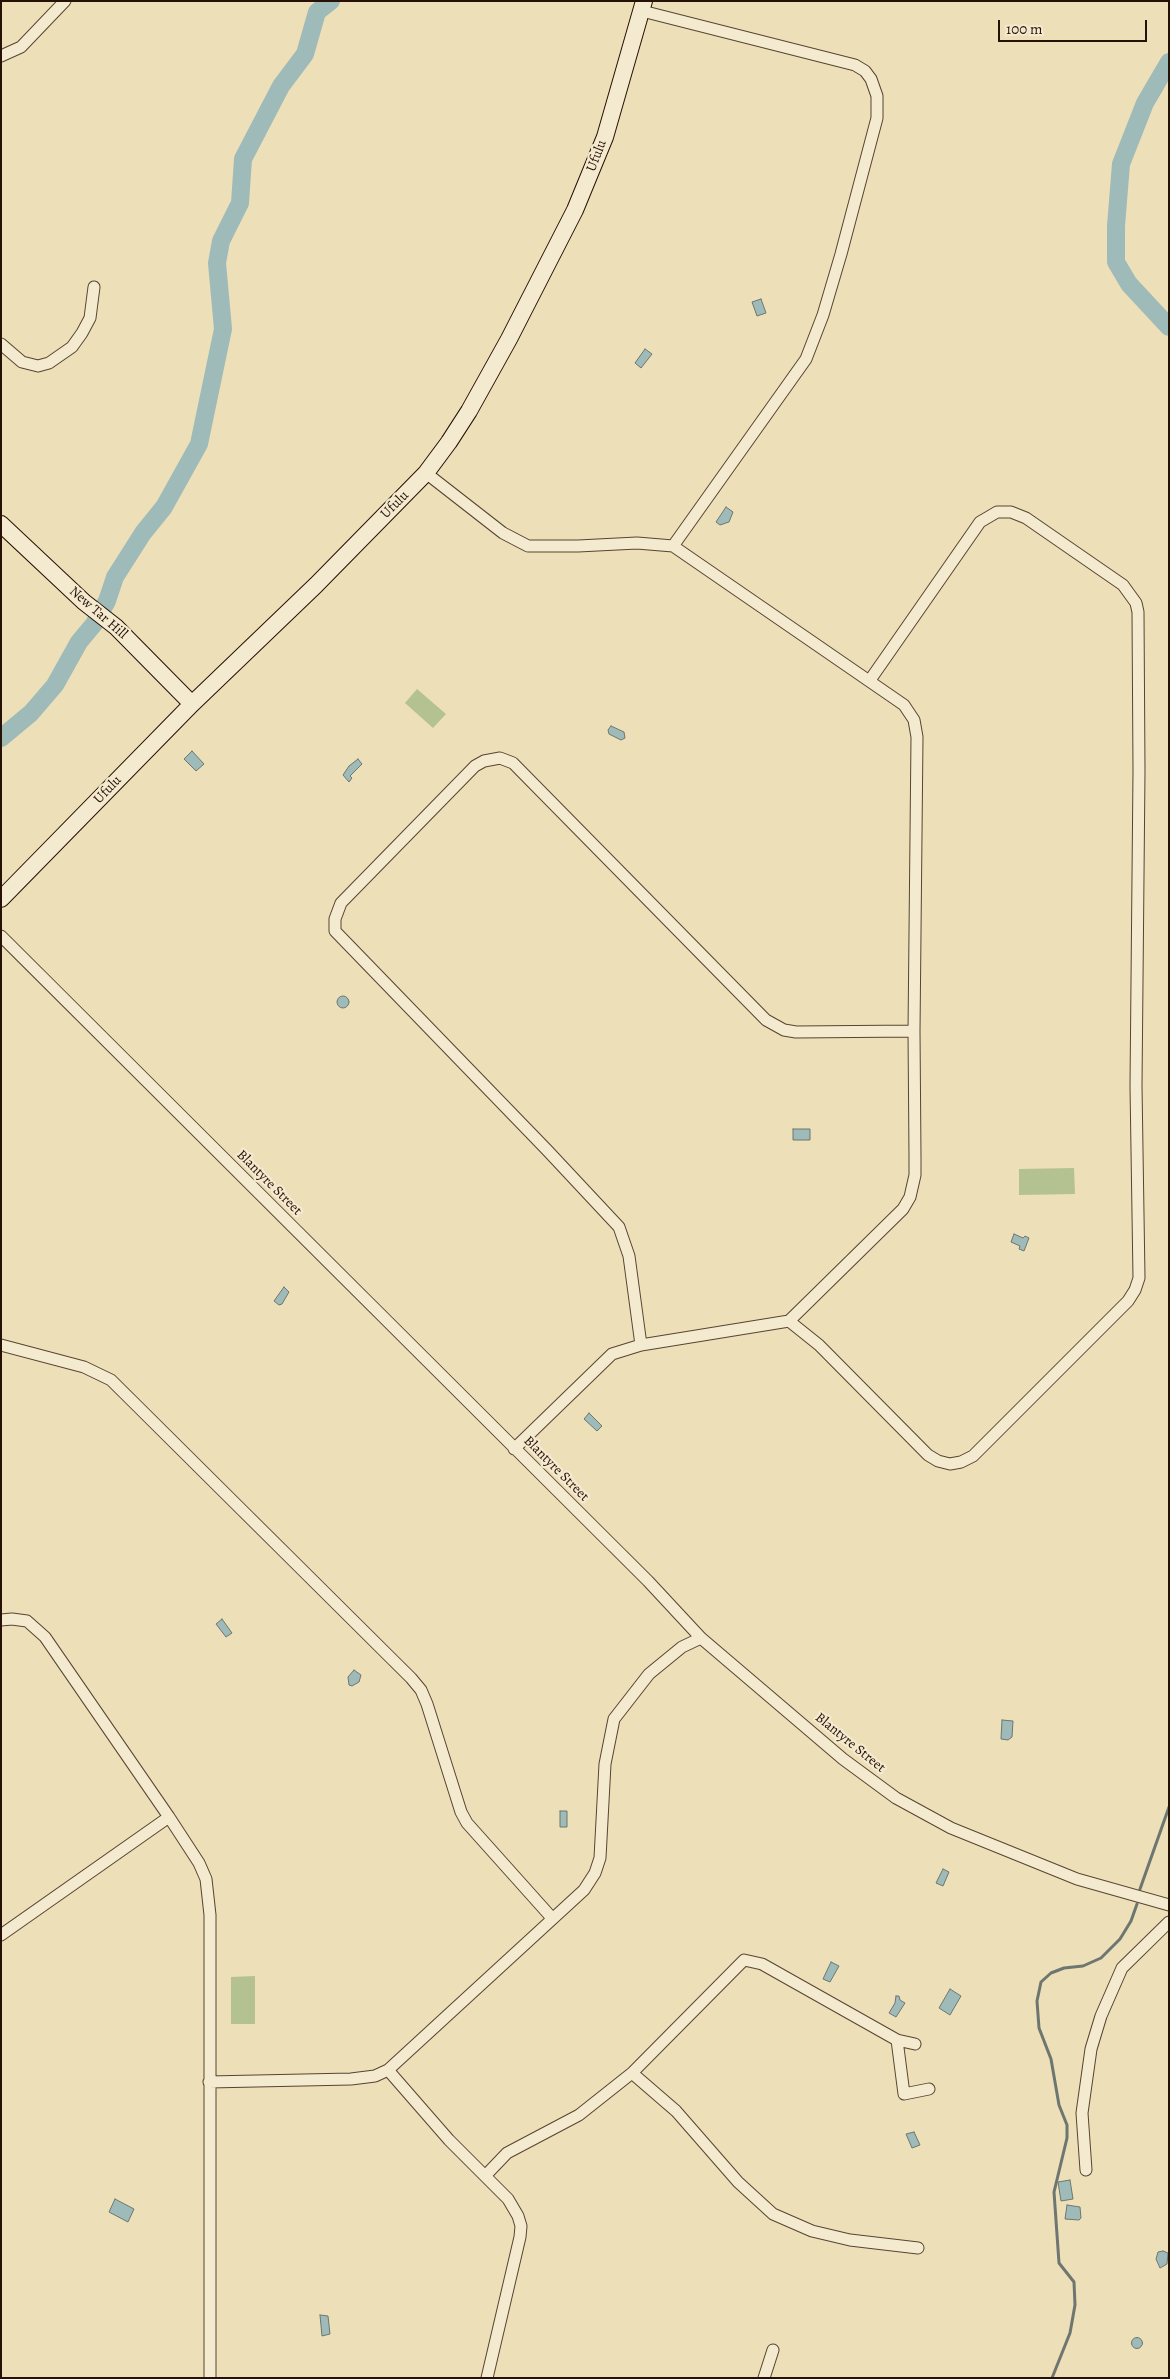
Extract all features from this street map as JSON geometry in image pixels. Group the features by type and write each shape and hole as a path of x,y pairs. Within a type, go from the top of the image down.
{"street":[{"path":"1,56 21,47 65,1"},
{"path":"643,6 855,65 865,71 871,79 878,102 878,118 841,254 823,315 806,359 673,546"},
{"name":"Ufulu","path":"1,899 192,704 316,585 426,473 469,411 549,264 575,210 604,137 643,6"},
{"path":"1,344 22,362 38,366 49,363 72,347 82,333 90,318 94,287"},
{"path":"426,473 502,533 528,546 638,543 673,546 904,705 914,720 916,728 915,1157 913,1187 910,1197 902,1209 789,1321 641,1345 612,1354 514,1449"},
{"path":"789,1321 820,1345 928,1455 938,1461 950,1464 961,1462 980,1449 1128,1301 1136,1290 1139,1278 1136,1076 1139,771 1138,612 1136,603 1123,585 1075,550 1026,518 1011,512 997,512 984,517 980,522 870,680"},
{"name":"New Tar Hill","path":"1,524 84,602 116,627 192,704"},
{"path":"641,1345 629,1256 619,1227 335,931 335,919 341,903 475,766 484,761 500,758 513,762 766,1020 784,1030 796,1032 914,1031"},
{"name":"Blantyre Street","path":"1,936 648,1581 701,1638 843,1758 882,1788 951,1828 1070,1876 1169,1905"},
{"path":"1,1345 84,1367 111,1380 411,1678 421,1690 427,1704 461,1812 468,1823 552,1918"},
{"path":"1,1620 12,1618 27,1621 45,1636 199,1863 208,1896 210,1915 210,2378"},
{"path":"209,2082 358,2078 375,2076 388,2070 584,1890 595,1873 600,1858 605,1764 614,1719 649,1674 682,1646 701,1638"},
{"path":"1,1935 169,1817"},
{"path":"1086,2170 1082,2113 1092,2049 1101,2016 1115,1980 1122,1968 1169,1922"},
{"path":"486,2175 508,2153 579,2115 632,2073 744,1960 762,1964 897,2040 914,2044"},
{"path":"897,2040 905,2106"},
{"path":"388,2070 443,2133 486,2175 514,2207 521,2226 487,2378"},
{"path":"632,2073 676,2111 738,2182 773,2214 812,2231 850,2240 918,2248"},
{"path":"904,2094 928,2089"},
{"path":"764,2378 773,2350"}],"green space":[{"path":"417,689 446,714 433,728 405,703"},
{"path":"1074,1168 1075,1194 1019,1195 1019,1169"},
{"path":"255,1976 255,2024 231,2024 231,1977"}],"water":[{"path":"761,299 766,313 757,316 752,302"},
{"path":"645,349 652,354 641,368 635,363"},
{"path":"726,507 733,512 729,522 720,525 716,522"},
{"path":"611,726 624,732 625,738 621,740 609,734 608,730"},
{"path":"192,751 204,764 196,771 184,759"},
{"path":"358,759 362,764 350,776 352,778 349,782 343,775 349,766"},
{"path":"345,996 348,997 348,1007 341,1008 338,1007 337,1000 338,997"},
{"path":"793,1129 810,1129 810,1140 793,1140"},
{"path":"1014,1234 1023,1238 1025,1236 1029,1238 1024,1251 1019,1249 1020,1246 1011,1242"},
{"path":"284,1287 289,1292 282,1304 279,1305 274,1301"},
{"path":"589,1413 602,1426 597,1431 584,1419"},
{"path":"222,1619 232,1633 226,1637 216,1624"},
{"path":"354,1670 361,1675 359,1682 352,1686 349,1685 348,1677"},
{"path":"1002,1720 1013,1721 1012,1737 1008,1740 1001,1739"},
{"path":"560,1811 567,1811 567,1827 560,1827"},
{"path":"943,1869 949,1872 943,1886 936,1883"},
{"path":"831,1962 839,1966 830,1982 823,1979"},
{"path":"950,1989 961,1996 950,2015 939,2008"},
{"path":"896,1996 899,1996 900,2000 905,2003 896,2017 889,2013 895,2003"},
{"path":"914,2132 920,2145 912,2148 906,2134"},
{"path":"1070,2180 1073,2199 1061,2201 1058,2182"},
{"path":"115,2199 134,2209 128,2222 109,2212"},
{"path":"1067,2205 1080,2207 1081,2218 1079,2220 1065,2219"},
{"path":"1158,2252 1168,2253 1167,2264 1160,2268 1156,2259"},
{"path":"320,2315 328,2316 330,2334 322,2336"},
{"path":"1137,2337 1143,2343 1137,2349 1131,2343"}],"waterway":[{"path":"1,738 31,713 55,685 79,642 94,624 107,601 115,577 143,533 164,507 199,444 223,329 217,263 221,241 240,203 243,159 281,86 305,54 317,12 331,1"},
{"path":"1169,62 1145,103 1121,164 1116,226 1116,262 1129,284 1169,327"},
{"path":"1140,1889 1169,1807"},
{"path":"1052,2378 1070,2333 1075,2305 1074,2282 1059,2263 1054,2192 1067,2138 1067,2125 1059,2105 1051,2059 1039,2028 1037,2001 1041,1982 1051,1973 1064,1968 1083,1966 1101,1958 1120,1939 1131,1921 1137,1904"}]}
